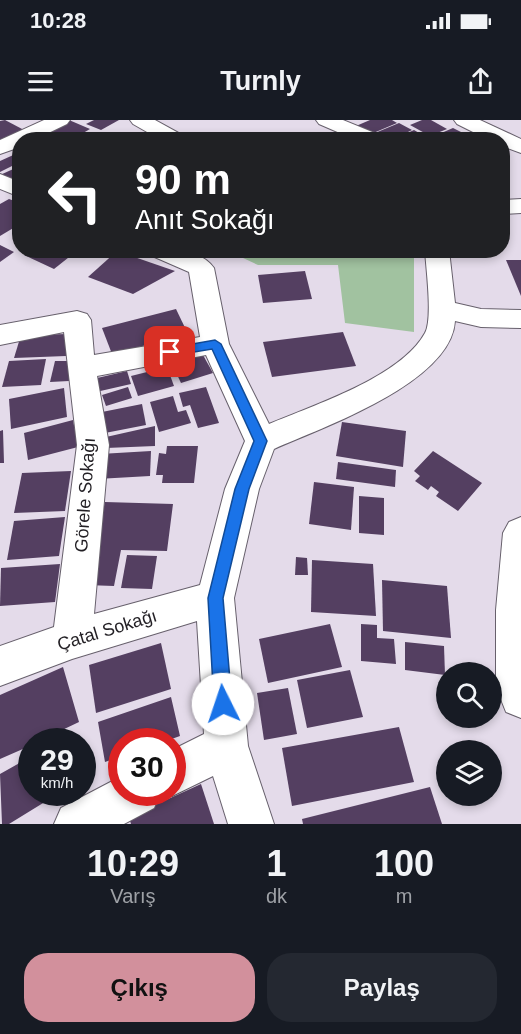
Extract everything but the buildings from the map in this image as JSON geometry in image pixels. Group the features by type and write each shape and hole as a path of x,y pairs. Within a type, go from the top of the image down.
{"street":[{"path":"34,132 60,120"},
{"path":"140,120 162,132"},
{"path":"326,120 355,132"},
{"path":"464,120 489,132"},
{"path":"178,258 201,268 215,344 261,441"},
{"path":"251,824 226,746 216,598 242,489 261,441 365,396 412,367 440,334 442,309 438,258"},
{"path":"442,309 481,318 521,319"},
{"name":"Görele Sokağı","path":"0,335 77,320 81,368 93,445 72,640"},
{"path":"81,368 215,344"},
{"path":"521,533 515,610 517,687 521,697"},
{"name":"Çatal Sokağı","path":"0,666 72,640 216,598"},
{"path":"186,767 226,746"},
{"path":"77,824 111,806"}],"green space":[{"path":"243,258 414,258 414,332 345,323 338,265 258,265"}],"route":[{"path":"170,352 215,344 261,441 242,489 216,598 223,704"}]}
